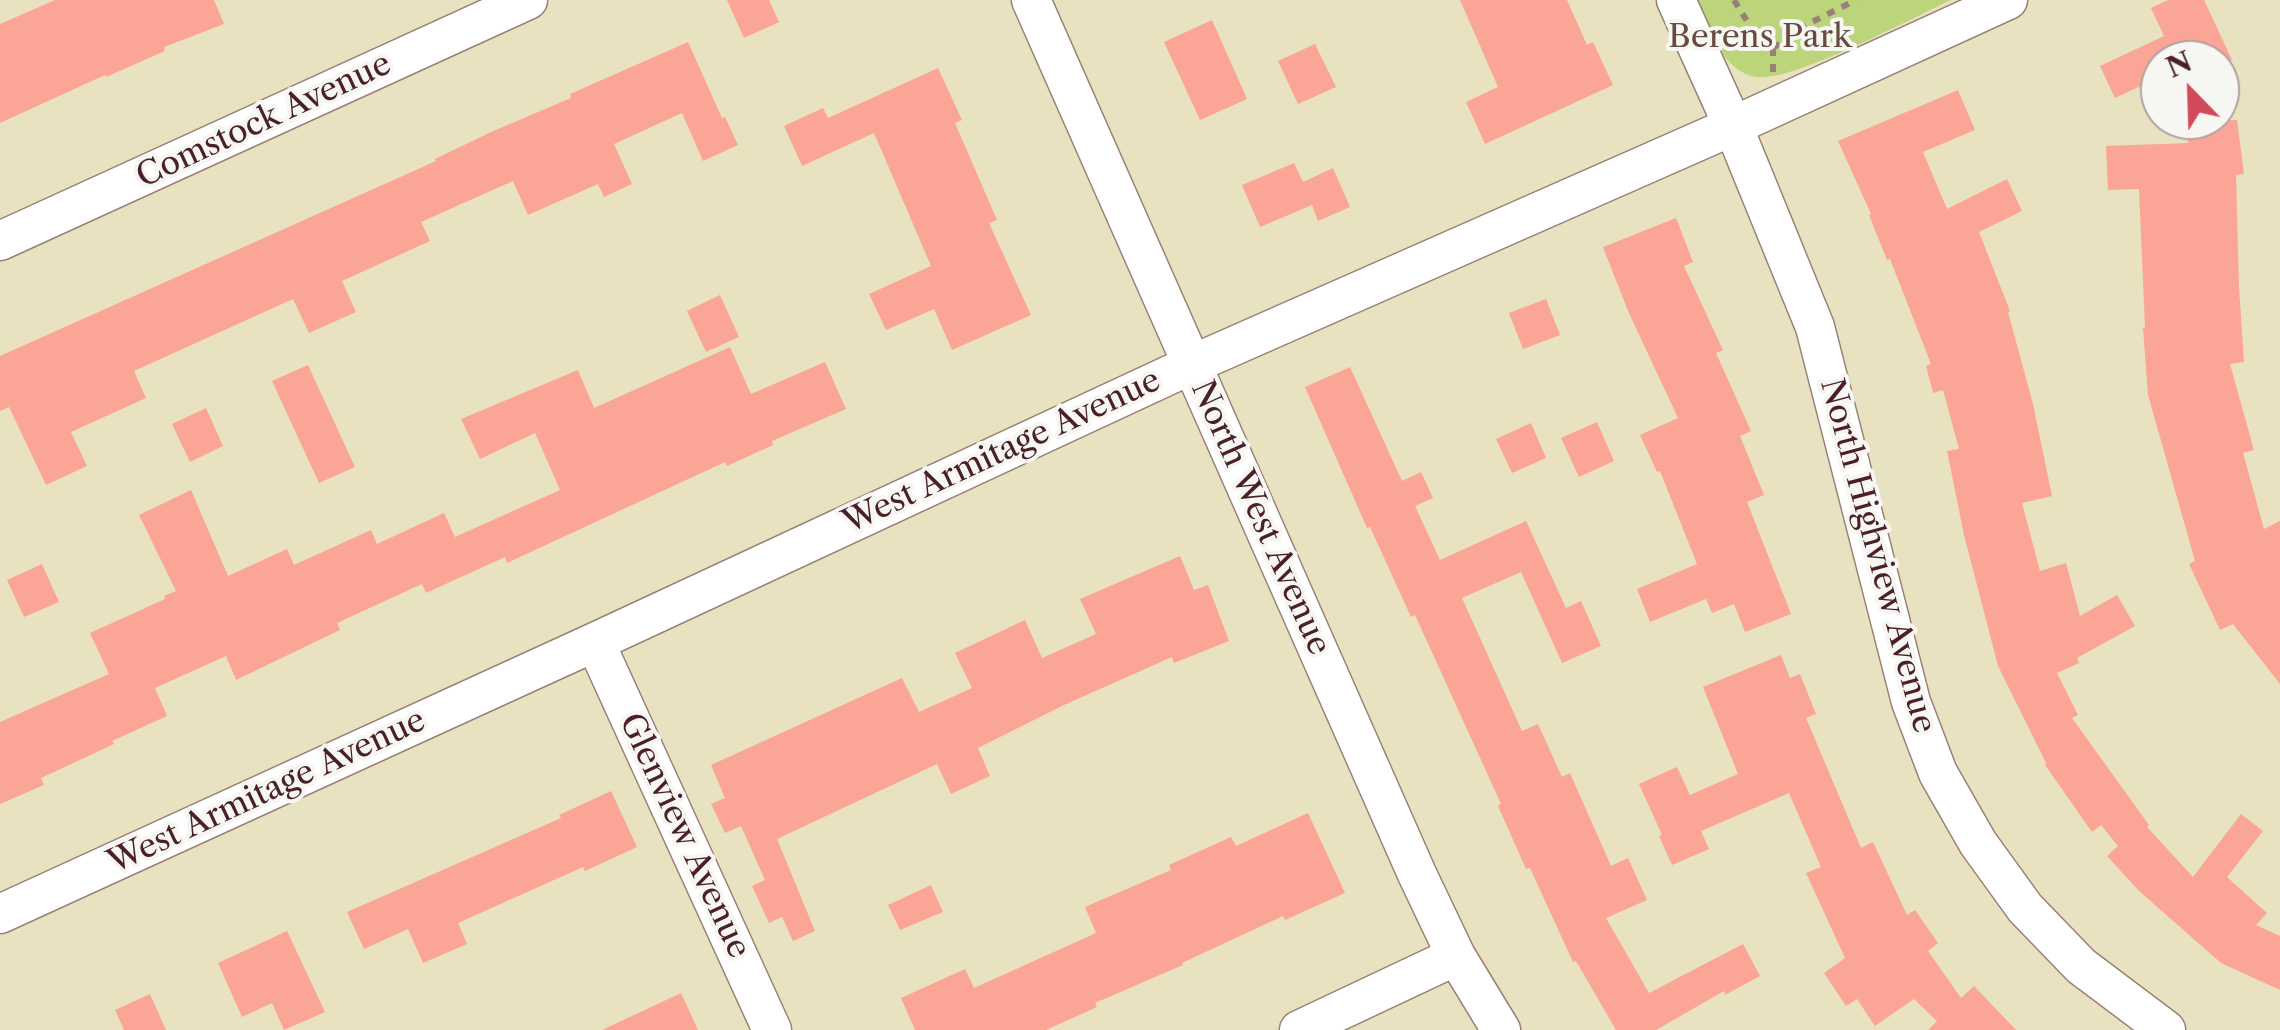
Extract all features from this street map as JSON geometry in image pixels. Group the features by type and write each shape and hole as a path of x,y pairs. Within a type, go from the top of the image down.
{"street":[{"name":"Comstock Avenue","path":"0,242 528,0"},
{"name":"North West Avenue","path":"1031,0 1417,874 1456,956 1501,1030"},
{"name":"North Highview Avenue","path":"1676,0 1733,126 1815,328 1912,702 1938,773 1978,844 2025,908 2081,966 2166,1030"},
{"name":"West Armitage Avenue","path":"0,914 1193,364 2008,0"},
{"name":"Glenview Avenue","path":"595,642 772,1030"},
{"path":"1299,1030 1456,956"}],"path":[{"path":"1734,0 1755,34 1773,48 1804,26 1856,0"}],"green space":[{"name":"Berens Park","path":"1698,0 1951,0 1824,60 1774,76 1757,77 1742,72 1726,59"}],"building":[{"path":"55,0 214,0 224,24 164,47 165,51 0,123 0,24"},
{"path":"727,0 769,0 779,22 744,38"},
{"path":"1460,0 1567,0 1587,45 1593,42 1613,85 1485,144 1466,102 1498,87"},
{"path":"2168,0 2204,0 2223,40 2155,40 2164,36 2151,8"},
{"path":"1212,20 1247,99 1200,120 1164,42"},
{"path":"688,42 738,145 703,161 682,113 614,144 632,184 604,197 598,184 528,215 513,181 421,222 430,241 342,281 356,312 309,333 293,299 134,371 146,398 71,432 87,466 46,485 9,407 0,411 0,356 436,161 491,132 571,98 570,94"},
{"path":"1315,44 1336,87 1298,104 1278,61"},
{"path":"2140,47 2140,86 2115,98 2100,66"},
{"path":"938,68 962,120 955,123 997,220 989,223 1031,315 952,350 934,309 886,330 869,294 931,266 874,133 802,166 784,126 823,108 828,118"},
{"path":"1958,90 1975,130 1923,152 1947,209 2007,179 2022,211 1979,232 2010,311 2052,496 2022,503 2040,571 2066,563 2080,616 2117,595 2135,626 2057,673 2078,715 2072,718 2147,827 2193,877 2241,814 2263,831 2227,877 2267,913 2256,925 2280,936 2280,990 2221,963 2139,891 2107,856 2118,846 2101,825 2092,832 2045,765 1998,666 1947,451 1959,449 1943,390 1933,393 1926,366 1931,364 1838,141"},
{"path":"2188,140 2240,140 2244,174 2236,175 2244,362 2230,364 2254,450 2243,453 2264,529 2280,521 2280,684 2233,624 2220,630 2189,564 2195,561 2148,395 2139,189 2108,190 2106,146 2188,143"},
{"path":"1294,163 1303,182 1333,168 1350,207 1318,221 1312,205 1260,227 1242,185"},
{"path":"1676,218 1693,262 1684,266 1723,350 1716,353 1751,431 1740,436 1764,495 1747,502 1791,614 1745,632 1734,604 1712,613 1706,599 1650,622 1637,589 1697,564 1660,471 1657,472 1640,435 1678,418 1603,247"},
{"path":"720,295 739,337 706,352 687,311"},
{"path":"1546,299 1560,335 1523,349 1509,313"},
{"path":"730,347 751,394 825,362 846,409 507,563 505,557 426,593 422,584 337,623 340,630 236,680 226,656 155,688 167,716 41,778 44,785 0,804 0,722 109,674 90,633 176,591 139,515 191,490 228,576 287,549 294,565 371,530 377,544 444,513 455,537 560,490 535,433 480,459 461,419 578,370 594,408"},
{"path":"308,365 355,467 319,483 272,381"},
{"path":"1350,367 1402,481 1421,472 1433,498 1415,506 1440,560 1526,521 1566,608 1581,601 1601,646 1562,663 1521,572 1462,598 1522,731 1538,724 1562,777 1570,773 1611,866 1628,858 1647,900 1606,918 1649,993 1743,944 1760,976 1725,995 1724,991 1656,1030 1616,1030 1576,961 1573,962 1530,868 1526,869 1498,806 1501,804 1415,615 1411,617 1370,527 1367,528 1305,387"},
{"path":"206,408 223,446 190,462 172,424"},
{"path":"1597,422 1614,461 1579,477 1561,438"},
{"path":"1531,423 1546,458 1512,473 1496,439"},
{"path":"1180,556 1194,590 1208,585 1229,641 1174,663 1172,657 978,748 990,776 951,794 937,764 777,839 815,931 793,941 782,917 769,923 752,886 765,880 741,826 725,833 711,804 725,798 711,765 902,678 919,712 972,688 955,653 1025,620 1042,658 1096,634 1080,599"},
{"path":"42,564 59,602 24,617 7,580"},
{"path":"1781,655 1790,678 1800,674 1816,714 1806,718 1861,848 1873,842 1907,915 1915,910 1938,943 1928,951 1961,998 1974,986 2016,1030 1928,1030 1937,1021 1914,999 1875,1026 1857,999 1846,1006 1824,973 1845,958 1806,873 1821,867 1789,793 1701,831 1709,849 1672,865 1639,784 1677,767 1690,795 1738,774 1703,687"},
{"path":"611,791 637,847 458,923 467,944 423,963 408,929 364,949 347,912 561,818 559,815"},
{"path":"1308,813 1345,893 1285,920 1283,916 1095,1003 1097,1007 1046,1030 915,1030 901,998 965,969 974,988 1096,933 1085,907 1171,870 1169,865 1231,837 1236,846"},
{"path":"931,885 943,912 900,930 888,905"},
{"path":"287,931 325,1012 284,1030 272,1003 242,1017 218,963"},
{"path":"681,993 698,1030 602,1030"},
{"path":"150,994 166,1030 124,1030 115,1010"}]}
